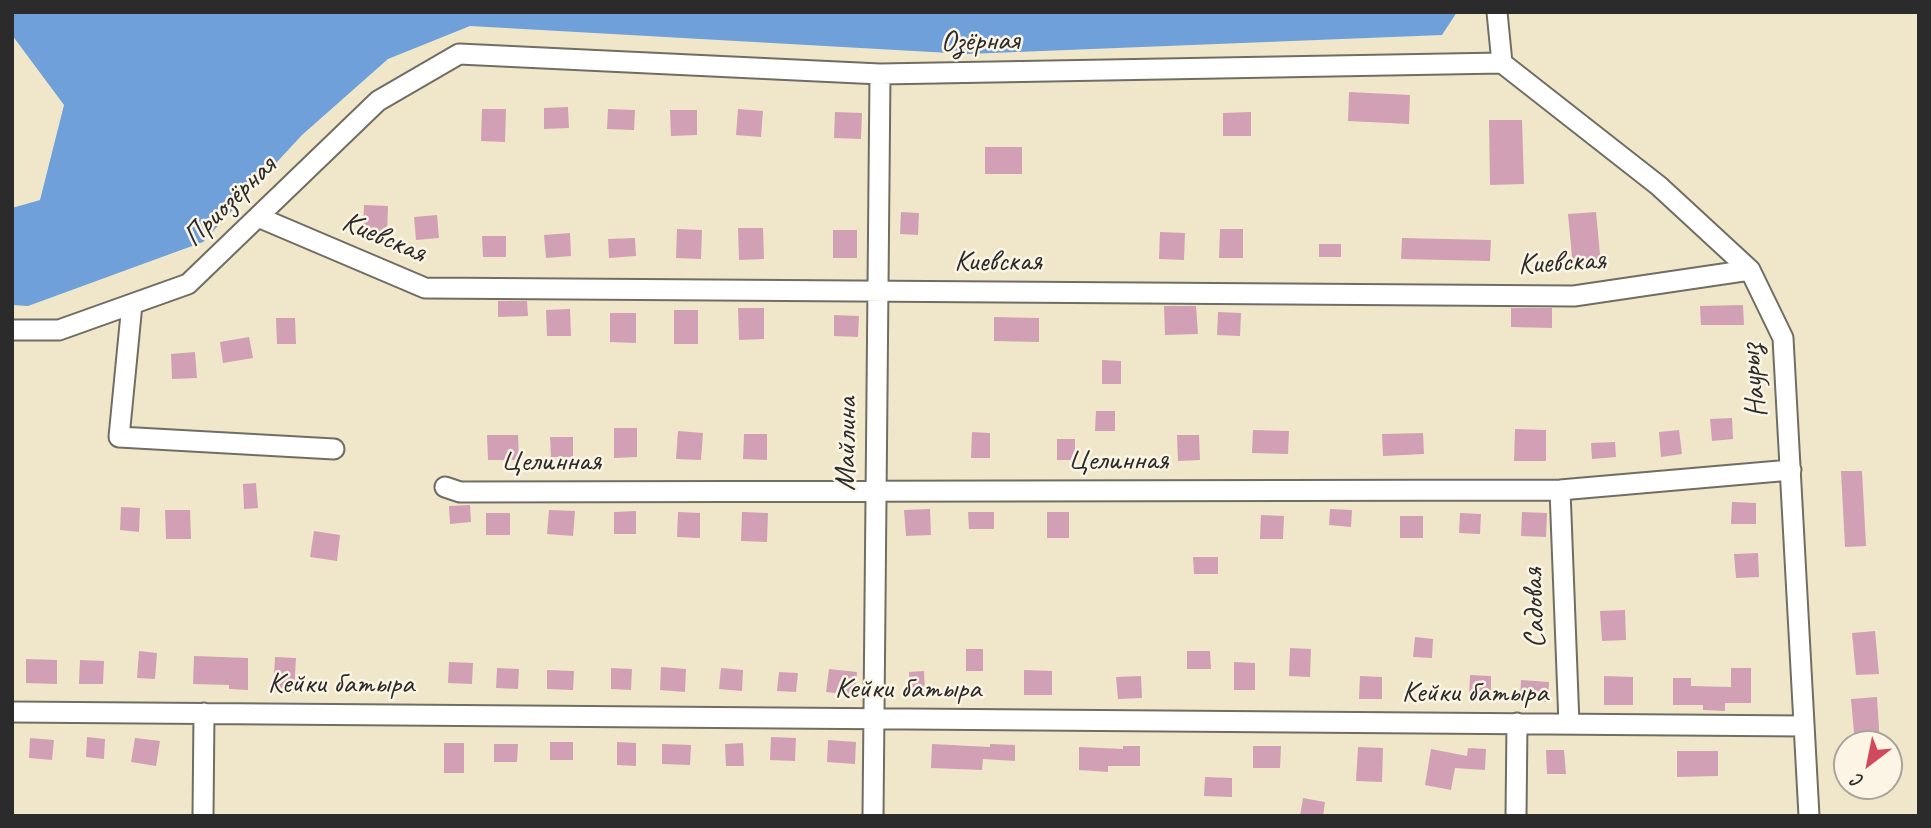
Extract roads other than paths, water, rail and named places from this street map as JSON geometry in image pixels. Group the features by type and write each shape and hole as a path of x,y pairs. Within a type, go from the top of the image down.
{"street":[{"path":"1497,12 1502,63"},
{"name":"Озёрная","path":"458,54 880,74 1502,63"},
{"name":"Приозёрная","path":"12,330 59,330 188,284 378,101 458,54"},
{"name":"Наурыз","path":"1502,63 1659,186 1750,270 1783,338 1809,816"},
{"name":"Майлина","path":"873,816 880,74"},
{"name":"Киевская","path":"258,217 425,288 1574,296 1750,270"},
{"path":"132,304 119,437 334,449"},
{"name":"Целинная","path":"445,486 460,492 1560,490 1790,470"},
{"name":"Садовая","path":"1560,490 1569,724"},
{"name":"Кейки батыра","path":"12,712 1804,726"},
{"path":"203,816 204,713"},
{"path":"1516,816 1517,723"}],"water":[{"path":"12,12 1457,12 1442,35 967,54 470,26 388,59 302,135 203,242 28,306 12,305 12,208 40,200 64,105 12,35"}]}
